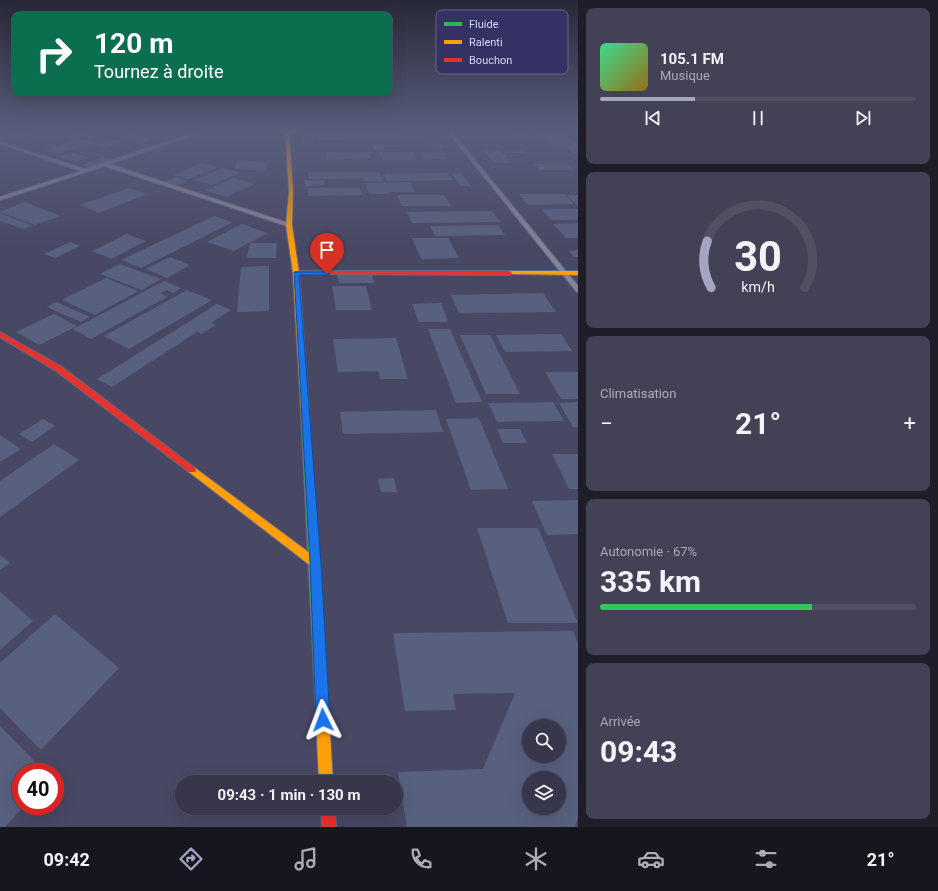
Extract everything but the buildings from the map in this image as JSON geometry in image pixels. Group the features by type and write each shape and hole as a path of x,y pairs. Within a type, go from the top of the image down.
{"street":[{"path":"0,199 84,171"},
{"path":"124,171 289,225"},
{"path":"289,171 289,225 296,273 315,563 326,775"},
{"path":"481,171 578,290"},
{"path":"296,273 578,273"},
{"path":"0,334 59,369 315,563"},
{"path":"328,815 329,827"}],"traffic: fast":[{"path":"305,411 319,653"}],"traffic: slow":[{"path":"290,171 291,191 289,225 296,273 305,411"},
{"path":"509,273 578,273"},
{"path":"192,470 315,563"},
{"path":"319,653 326,775"}],"traffic: jam":[{"path":"296,273 509,273"},
{"path":"0,334 59,369 192,470"},
{"path":"328,815 329,827"}],"route":[{"path":"323,720 315,563 296,273 327,274"}]}
